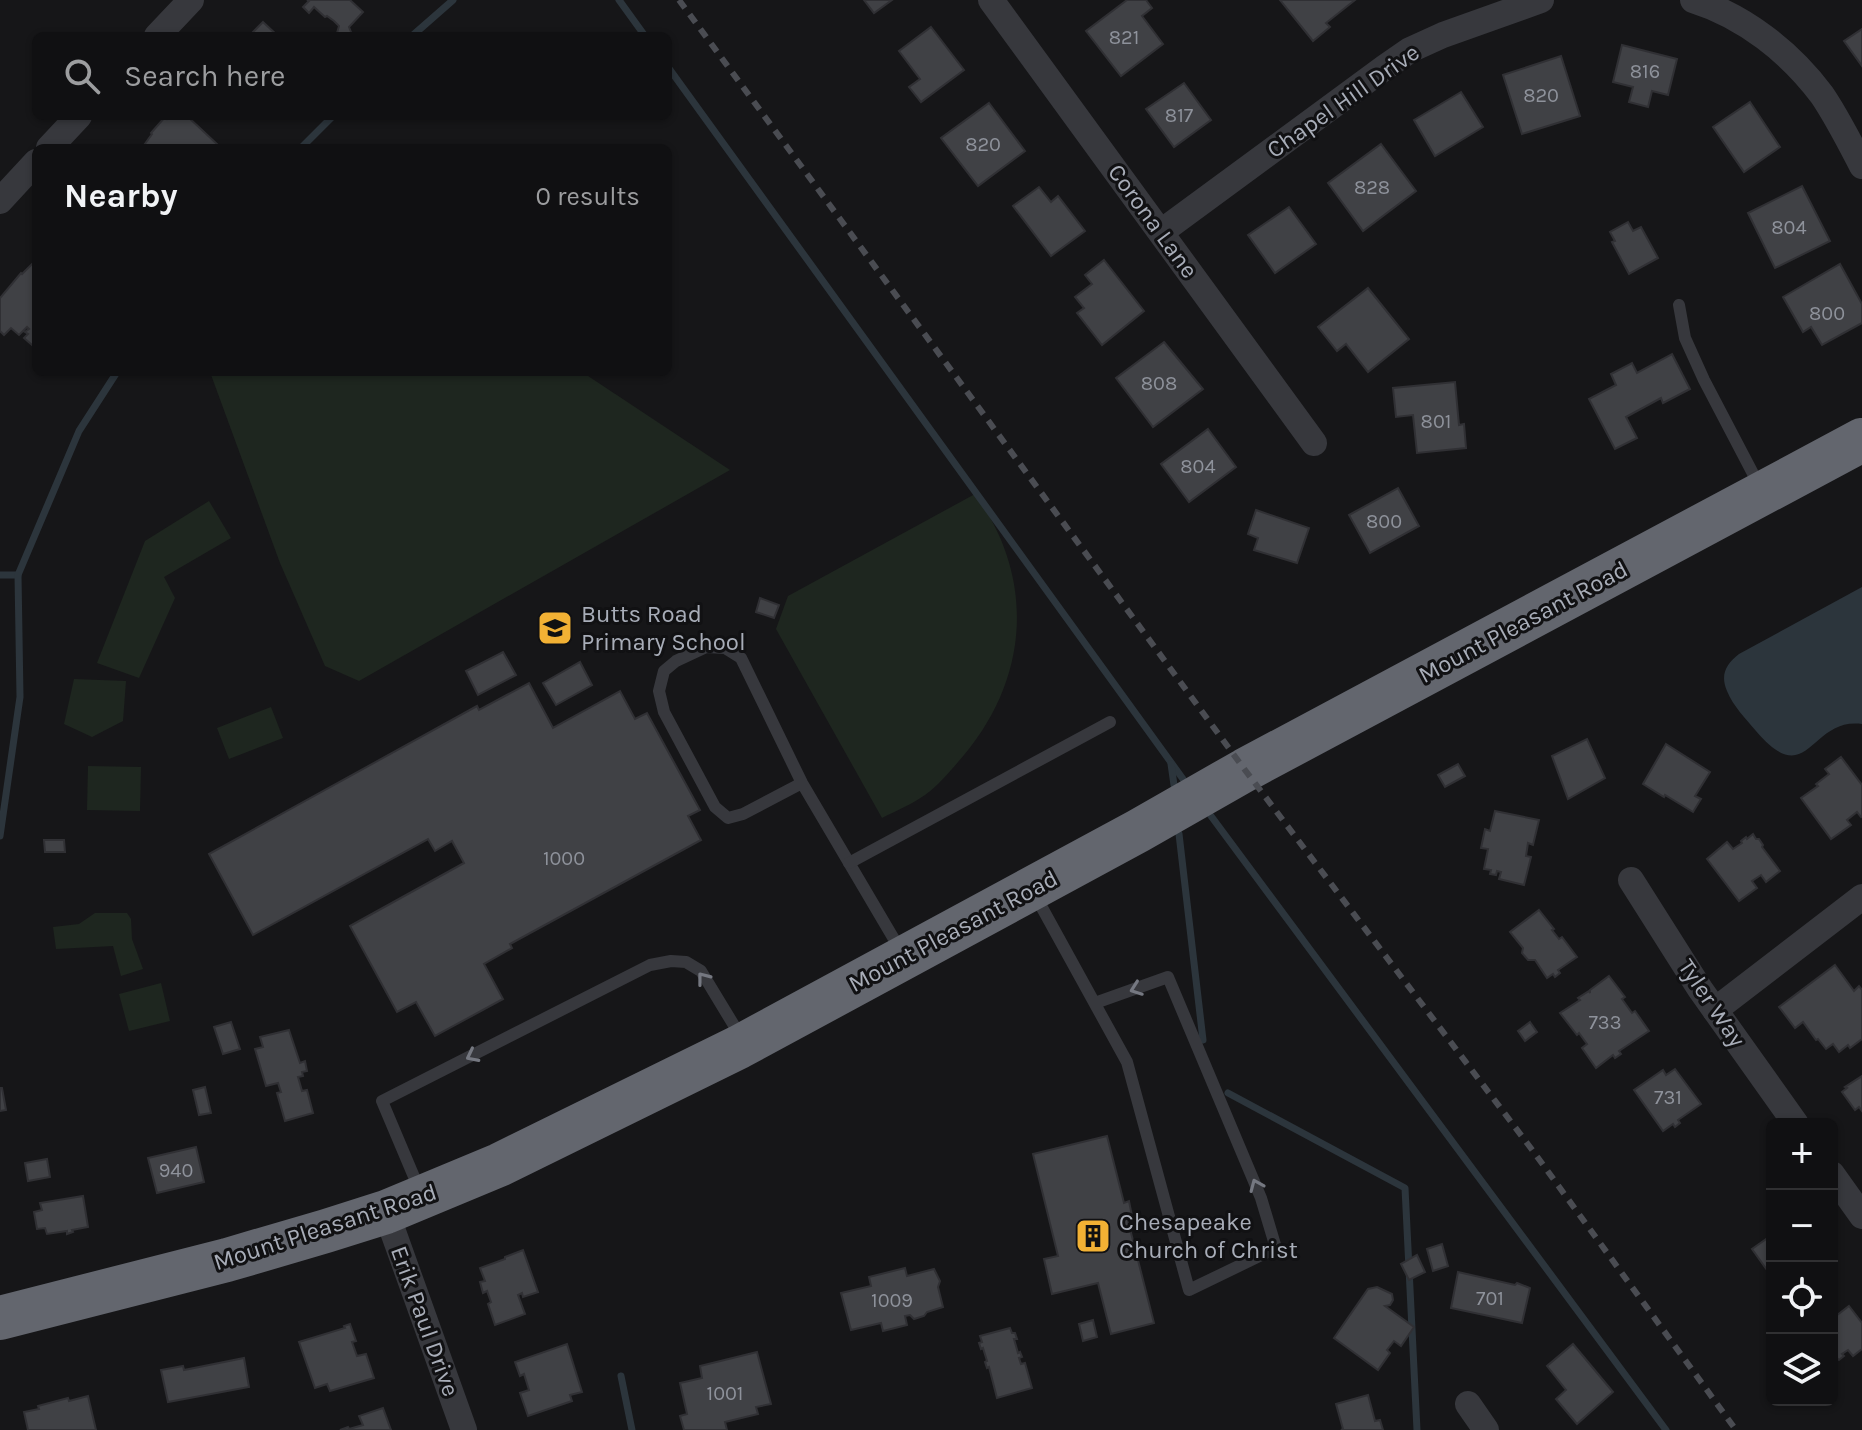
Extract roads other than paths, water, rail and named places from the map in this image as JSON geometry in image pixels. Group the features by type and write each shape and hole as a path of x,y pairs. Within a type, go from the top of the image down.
{"highway":[{"name":"Mount Pleasant Road","path":"0,1318 227,1260 404,1205 564,1134 745,1044 1245,770 1862,440"}],"street":[{"path":"161,32 191,0"},
{"name":"Corona Lane","path":"991,0 1314,443"},
{"name":"Chapel Hill Drive","path":"1161,232 1410,50 1541,0"},
{"path":"1693,0 1752,28 1792,60 1822,96 1860,160"},
{"path":"53,144 75,120"},
{"path":"0,201 32,166"},
{"name":"Tyler Way","path":"1631,880 1700,989 1792,1118"},
{"path":"1715,1010 1862,897"},
{"path":"1838,1182 1862,1216"},
{"name":"Erik Paul Drive","path":"404,1205 440,1360 464,1430"},
{"path":"1468,1404 1486,1430"}],"lane":[{"path":"1679,305 1685,338 1764,493"},
{"path":"802,783 743,814 728,818 715,807 664,712 659,691 664,671 676,661 706,647 725,648 741,658 802,783 904,957"},
{"path":"849,863 1110,722"},
{"path":"1031,888 1127,1062 1189,1290 1276,1248 1261,1198 1168,977 1095,1003"},
{"path":"404,1205 382,1101 650,965 686,962 701,971 745,1044"}],"waterway":[{"path":"417,32 453,0"},
{"path":"619,0 642,32"},
{"path":"672,73 1183,779"},
{"path":"305,144 329,120"},
{"path":"0,836 20,697 18,575 79,431 114,376"},
{"path":"0,575 18,575"},
{"path":"1171,764 1174,785"},
{"path":"1211,816 1666,1430"},
{"path":"1179,834 1203,1040"},
{"path":"1228,1093 1405,1188 1417,1430"},
{"path":"621,1376 632,1430"}],"railway":[{"path":"679,0 1245,770 1533,1151 1736,1430"}],"place":[{"name":"Butts Road Primary School","path":"555,628"},
{"name":"Chesapeake Church of Christ","path":"1093,1236"}]}
